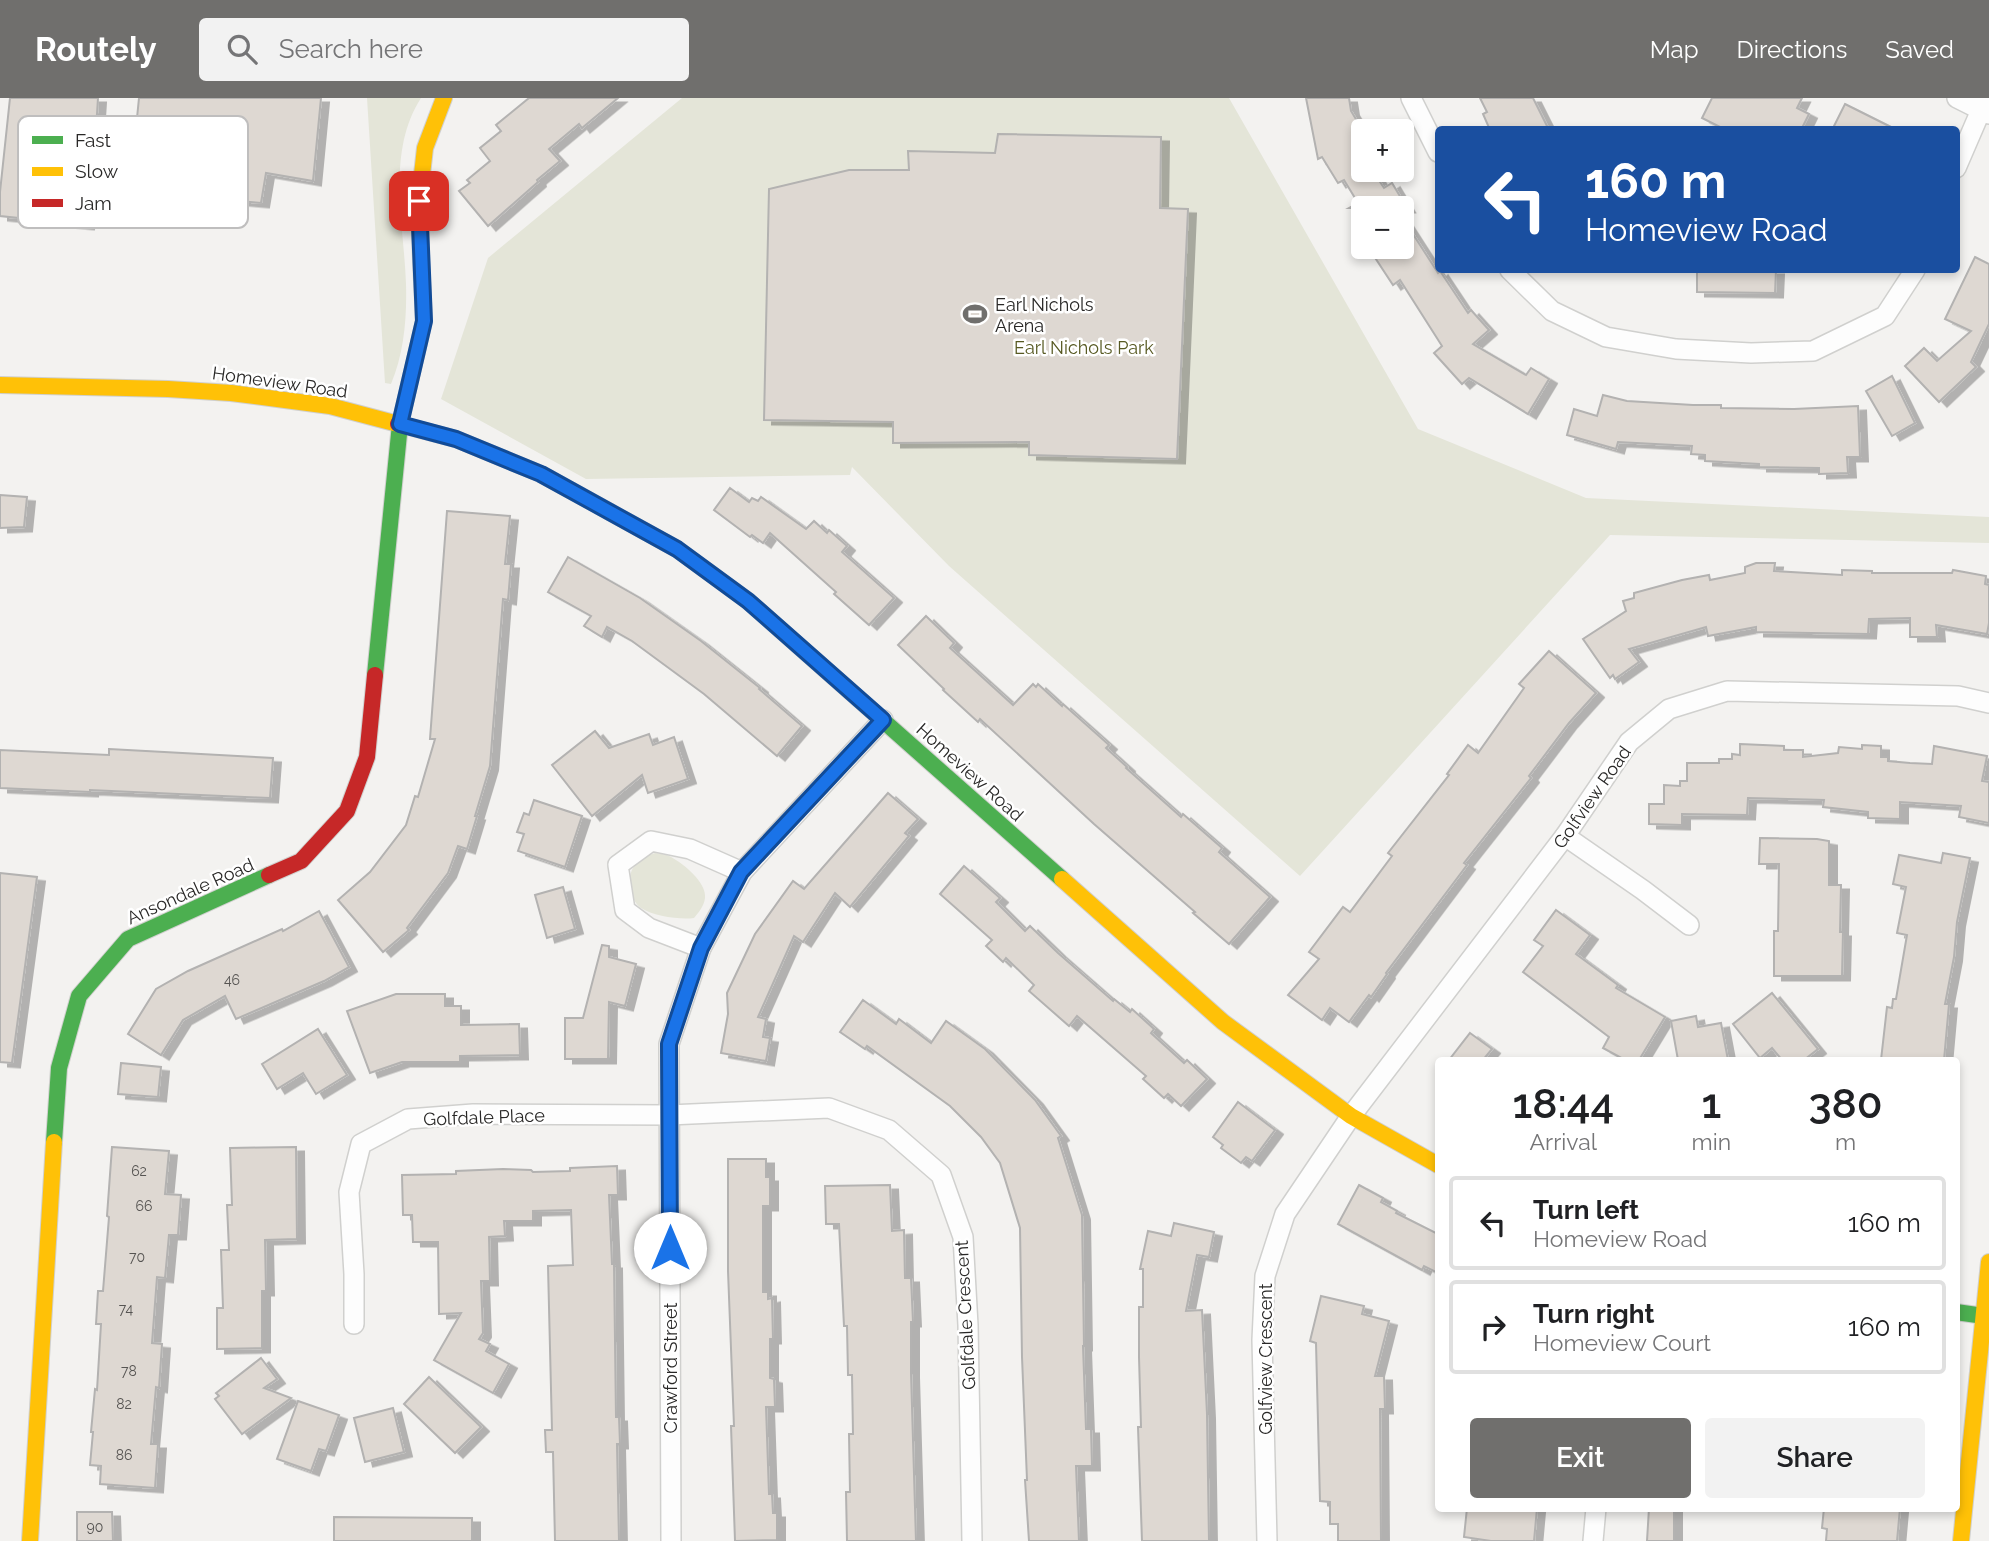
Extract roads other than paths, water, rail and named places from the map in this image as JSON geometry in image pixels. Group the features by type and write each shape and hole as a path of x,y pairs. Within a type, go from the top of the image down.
{"street":[{"name":"Ansondale Road","path":"30,1541 59,1068 79,996 128,939 301,861 346,811 367,757 400,424 424,321 419,201 425,148 444,98"},
{"path":"1411,98 1435,146"},
{"path":"1957,98 1986,107 1960,160"},
{"path":"1512,273 1552,311 1606,337 1676,349 1751,353 1813,351 1885,316 1913,273"},
{"name":"Homeview Road","path":"0,385 231,393 330,406 456,439 541,474 677,549 748,601 1223,1022 1351,1116 1435,1164"},
{"name":"Golfview Road","path":"1351,1116 1565,836 1629,742 1669,709 1727,691 1958,696 1989,703"},
{"name":"Crawford Street","path":"671,1541 669,1044 701,948 741,872 883,720"},
{"path":"1565,836 1689,925"},
{"path":"701,948 649,928 625,910 618,865 651,841 690,849 741,872"},
{"name":"Golfdale Crescent","path":"669,1115 829,1108 889,1130 941,1175 963,1237 968,1325 972,1541"},
{"name":"Golfdale Place","path":"354,1324 349,1192 361,1144 408,1119 473,1114 669,1115"},
{"name":"Golfview Crescent","path":"1267,1541 1262,1340 1265,1276 1285,1214 1351,1116"},
{"path":"1961,1541 1989,1262"},
{"path":"1960,1313 1984,1316"},
{"path":"1593,1541 1596,1512"}],"place":[{"name":"Earl Nichols Arena","path":"975,314"}],"park label":[{"name":"Earl Nichols Park","path":"1084,347"}]}
